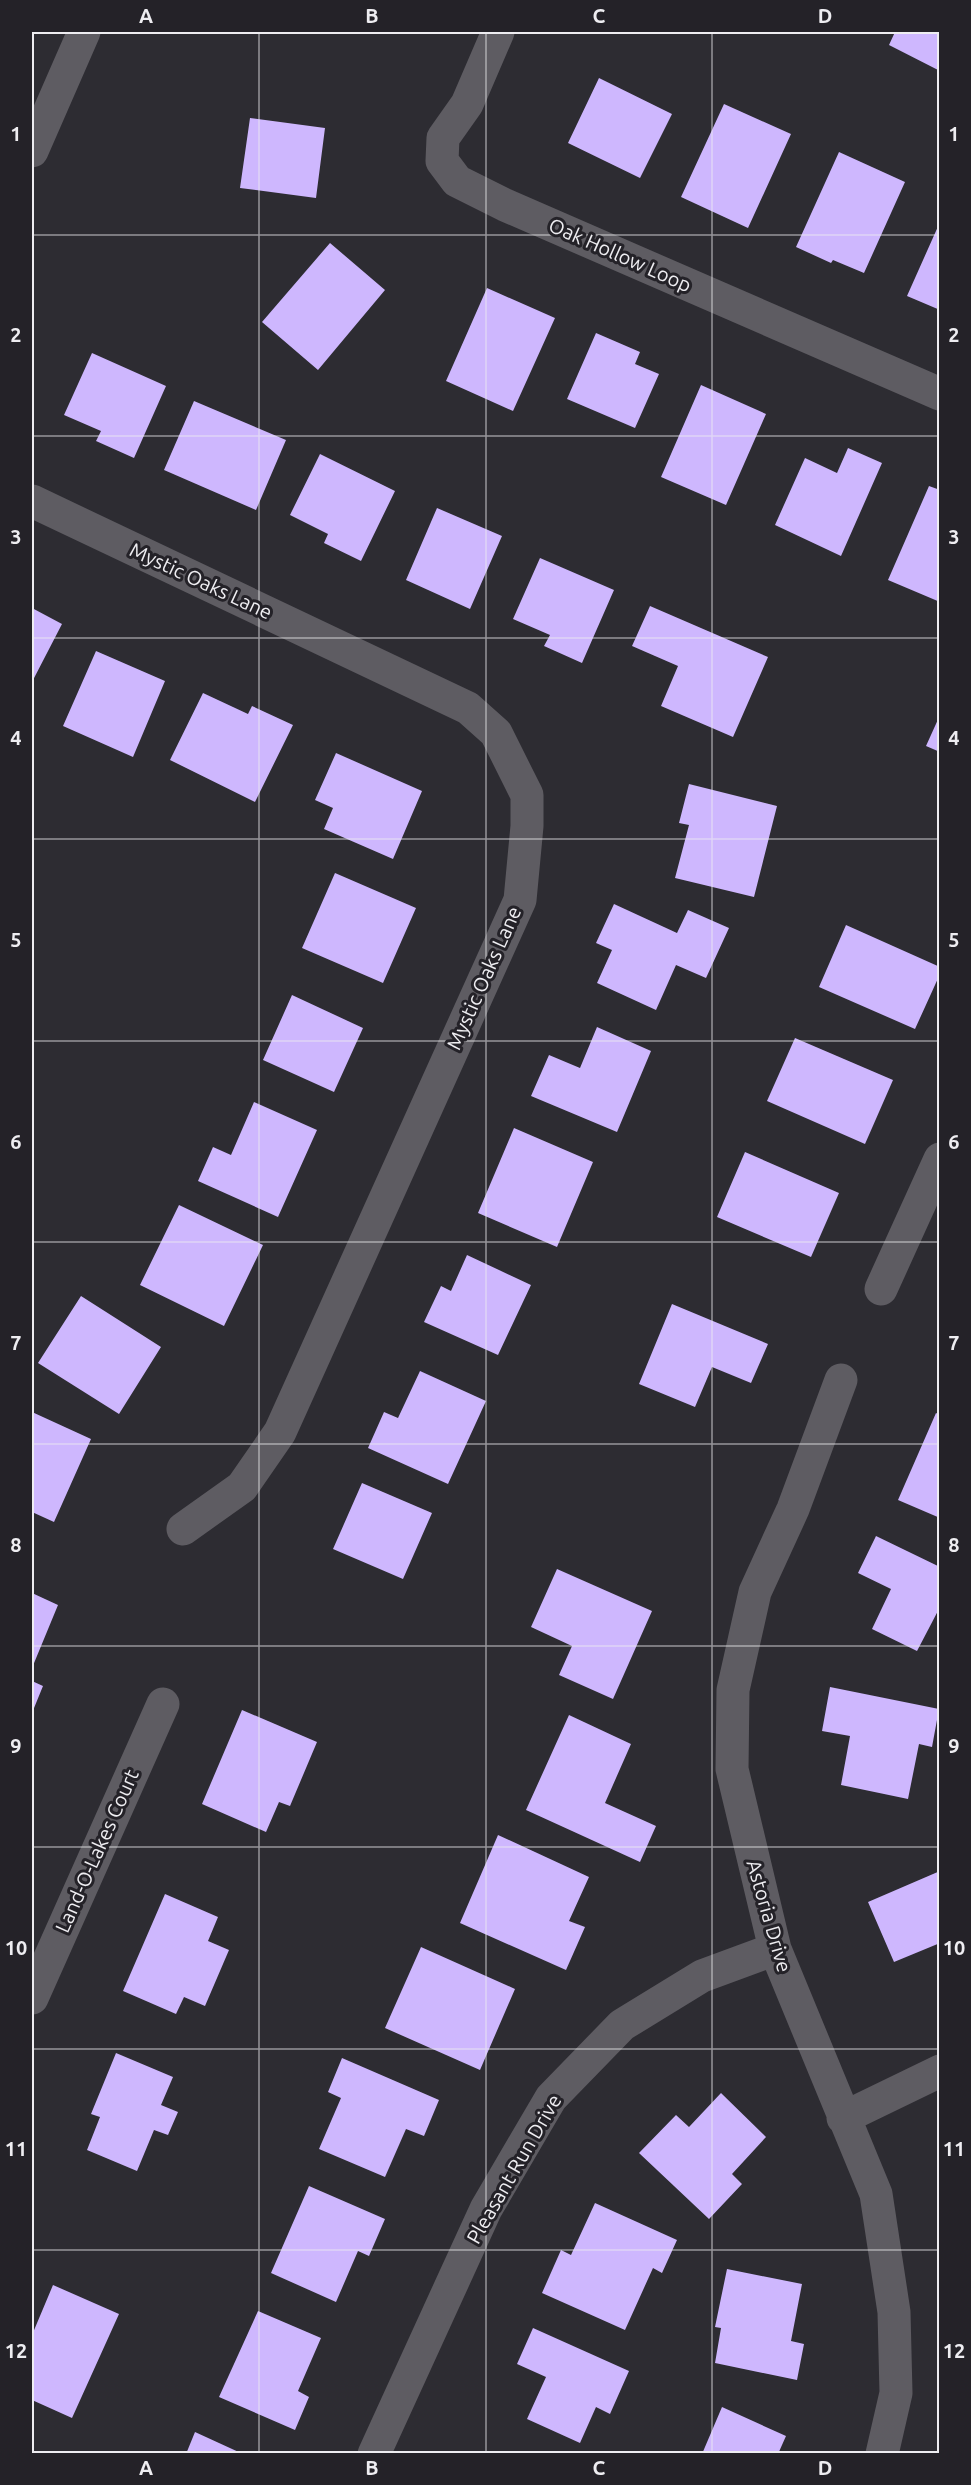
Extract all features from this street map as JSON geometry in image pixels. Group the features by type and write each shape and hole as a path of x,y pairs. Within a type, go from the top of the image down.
{"street":[{"path":"32,151 84,32"},
{"name":"Oak Hollow Loop","path":"498,32 467,104 443,138 442,160 457,182 516,210 939,394"},
{"name":"Mystic Oaks Lane","path":"32,501 444,694 468,708 496,733 527,795 527,826 520,900 280,1432 243,1487 183,1528"},
{"path":"881,1289 939,1159"},
{"name":"Astoria Drive","path":"841,1380 792,1509 755,1592 733,1690 732,1769 775,1949 876,2194 894,2312 896,2393 882,2454"},
{"name":"Land-O-Lakes Court","path":"32,1998 163,1704"},
{"name":"Pleasant Run Drive","path":"374,2454 486,2209 551,2098 622,2025 702,1976 775,1949"},
{"path":"843,2118 939,2071"}],"building":[{"path":"895,32 940,32 940,71 889,45"},
{"path":"599,78 672,114 640,178 568,143"},
{"path":"724,104 791,134 748,228 681,197"},
{"path":"250,118 325,128 316,198 240,188"},
{"path":"839,152 905,182 864,273 833,260 831,263 796,247"},
{"path":"940,222 940,310 907,296"},
{"path":"330,243 385,290 318,370 262,322"},
{"path":"487,288 555,318 513,411 446,381"},
{"path":"596,333 640,352 635,364 659,374 635,428 567,399"},
{"path":"92,353 166,386 134,458 96,441 101,431 64,415"},
{"path":"701,385 766,414 726,505 661,477"},
{"path":"194,401 286,440 256,510 164,470"},
{"path":"848,448 882,463 841,556 775,525 805,458 837,473"},
{"path":"320,454 395,491 361,561 324,543 328,534 290,515"},
{"path":"929,486 940,490 940,602 888,580"},
{"path":"437,508 502,536 470,609 406,580"},
{"path":"540,558 614,590 582,663 544,646 550,635 513,619"},
{"path":"650,606 768,657 733,737 661,706 678,666 632,646"},
{"path":"32,608 62,624 32,682"},
{"path":"96,651 165,681 133,757 63,726"},
{"path":"203,693 248,714 252,706 293,725 255,802 170,760"},
{"path":"940,715 940,752 926,746"},
{"path":"336,753 422,791 393,859 324,829 333,808 315,800"},
{"path":"689,784 777,806 754,897 675,878 689,825 679,823"},
{"path":"335,873 416,908 383,983 302,948"},
{"path":"614,904 677,933 688,910 729,928 706,978 676,965 656,1010 597,983 612,950 596,943"},
{"path":"846,925 940,967 940,974 915,1029 819,987"},
{"path":"292,995 363,1028 334,1092 263,1060"},
{"path":"597,1027 651,1051 617,1132 531,1096 549,1055 580,1068"},
{"path":"795,1038 893,1080 865,1144 767,1101"},
{"path":"254,1102 317,1130 278,1217 198,1181 213,1147 231,1155"},
{"path":"514,1128 593,1162 557,1247 478,1213"},
{"path":"745,1152 839,1193 811,1257 717,1217"},
{"path":"179,1205 263,1245 224,1326 140,1285"},
{"path":"467,1255 531,1285 498,1355 424,1322 441,1286 451,1291"},
{"path":"81,1296 161,1347 119,1414 38,1363"},
{"path":"672,1304 768,1344 751,1383 712,1367 695,1407 639,1384"},
{"path":"420,1371 486,1401 448,1484 368,1448 384,1412 398,1418"},
{"path":"32,1412 91,1439 54,1522 32,1512"},
{"path":"936,1413 940,1415 940,1518 898,1500"},
{"path":"362,1483 432,1513 403,1579 333,1549"},
{"path":"876,1536 940,1567 940,1607 917,1651 872,1629 891,1589 858,1573"},
{"path":"557,1569 652,1611 613,1699 559,1675 572,1646 531,1627"},
{"path":"32,1593 58,1605 32,1668"},
{"path":"32,1681 43,1686 32,1713"},
{"path":"830,1687 939,1709 932,1747 919,1744 908,1799 841,1785 850,1736 822,1731"},
{"path":"242,1710 317,1742 290,1806 279,1802 266,1832 202,1804"},
{"path":"569,1715 631,1744 605,1803 656,1826 640,1862 526,1810"},
{"path":"498,1835 589,1877 569,1921 585,1927 566,1970 460,1923"},
{"path":"940,1871 940,1943 894,1962 868,1902"},
{"path":"165,1894 218,1917 208,1941 229,1950 205,2006 184,1997 176,2014 123,1991"},
{"path":"421,1947 515,1989 480,2070 385,2028"},
{"path":"116,2053 173,2077 161,2105 178,2112 168,2135 154,2130 137,2171 87,2150 100,2117 91,2114"},
{"path":"342,2058 439,2100 424,2136 406,2129 385,2177 319,2149 341,2098 328,2092"},
{"path":"721,2093 766,2137 732,2174 742,2184 709,2219 639,2153 676,2115 689,2127"},
{"path":"309,2186 385,2219 369,2256 358,2251 336,2302 271,2273"},
{"path":"595,2203 677,2240 662,2273 653,2268 625,2330 542,2293 561,2250 571,2255"},
{"path":"727,2269 802,2284 791,2341 804,2344 797,2380 715,2363 721,2328 715,2327"},
{"path":"53,2285 119,2314 72,2418 32,2400 32,2335"},
{"path":"258,2311 321,2338 298,2391 309,2397 295,2430 219,2397"},
{"path":"533,2328 629,2371 610,2414 596,2407 580,2443 527,2419 546,2377 517,2364"},
{"path":"722,2407 786,2436 778,2454 702,2454"},
{"path":"195,2432 243,2454 186,2454"}]}
